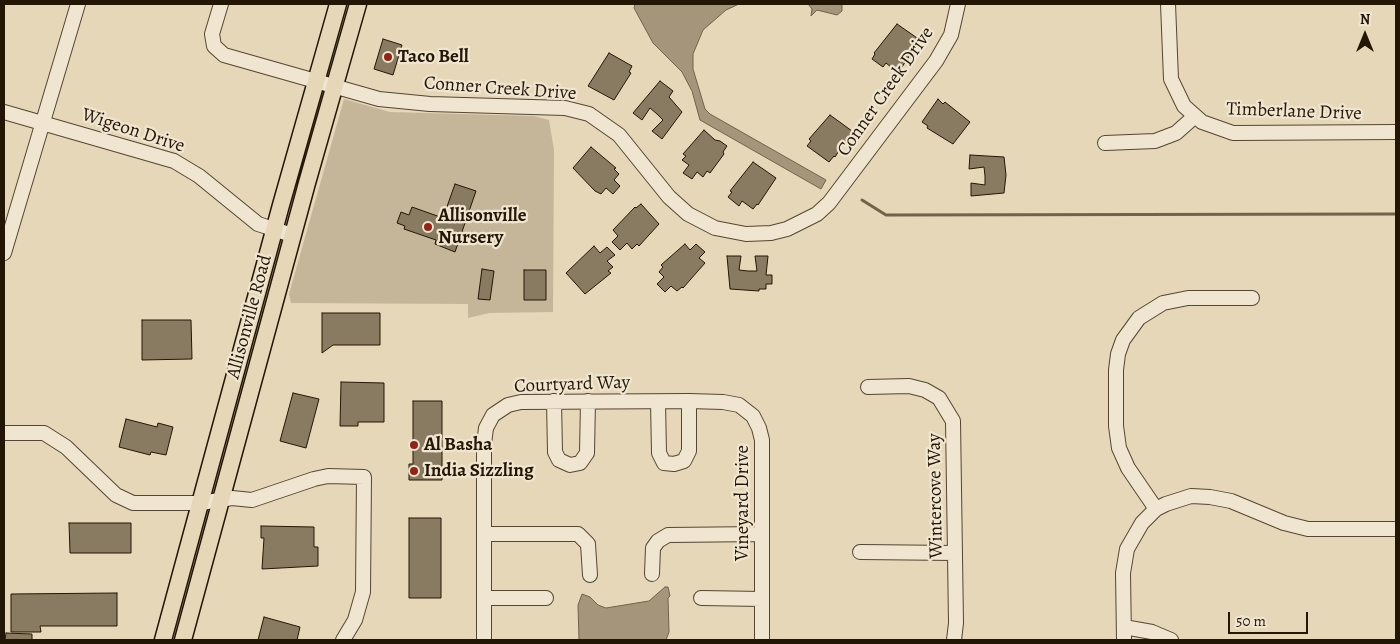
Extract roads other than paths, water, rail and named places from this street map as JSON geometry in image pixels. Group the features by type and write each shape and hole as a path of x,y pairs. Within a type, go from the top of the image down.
{"main road":[{"name":"Allisonville Road","path":"163,640 212,501 292,235 325,83 338,4"},
{"name":"Allisonville Road","path":"183,640 212,501 275,229 325,83 358,4"}],"street":[{"path":"4,253 78,4"},
{"name":"Conner Creek Drive","path":"221,4 212,34 214,46 224,55 379,98 421,103 565,108 589,114 619,135 669,197 695,219 724,231 746,234 771,233 802,223 817,214 838,193 936,61 951,35 958,4"},
{"name":"Timberlane Drive","path":"1168,4 1171,79 1179,98 1194,117 1213,127 1233,133 1396,132"},
{"name":"Wigeon Drive","path":"4,112 174,161 199,176 258,224 292,235"},
{"path":"1105,143 1154,141 1176,133 1194,117"},
{"path":"1156,509 1128,468 1118,443 1116,370 1118,354 1123,340 1139,318 1163,303 1188,298 1252,298"},
{"name":"Wintercove Way","path":"868,387 909,386 925,390 938,398 950,413 955,432 954,640"},
{"path":"658,402 659,453 664,463 674,464 684,461 689,451 689,401"},
{"name":"Courtyard Way","path":"484,640 484,444 488,423 499,410 508,405 521,402 689,401 728,402 739,405 748,411"},
{"path":"554,402 555,452 559,460 570,465 580,463 587,453 588,402"},
{"name":"Vineyard Drive","path":"748,411 758,424 762,440 762,640"},
{"path":"4,433 44,433 66,446 107,488 125,500 142,503 260,499 321,477 364,477 363,592 355,620 343,640"},
{"path":"1170,640 1152,632 1124,634 1125,557 1134,532 1156,509 1180,498 1198,496 1231,501 1284,523 1308,529 1395,529"},
{"path":"484,534 578,534 588,544 590,575"},
{"path":"652,574 653,548 668,535 762,534"},
{"path":"860,552 955,553"},
{"path":"484,598 546,598"},
{"path":"701,598 762,599"}],"waterway":[{"path":"862,200 886,215 1396,214"}],"place":[{"name":"Taco Bell","path":"388,57"},
{"name":"Allisonville Nursery","path":"428,227"},
{"name":"Al Basha","path":"414,445"},
{"name":"India Sizzling","path":"414,471"}]}
